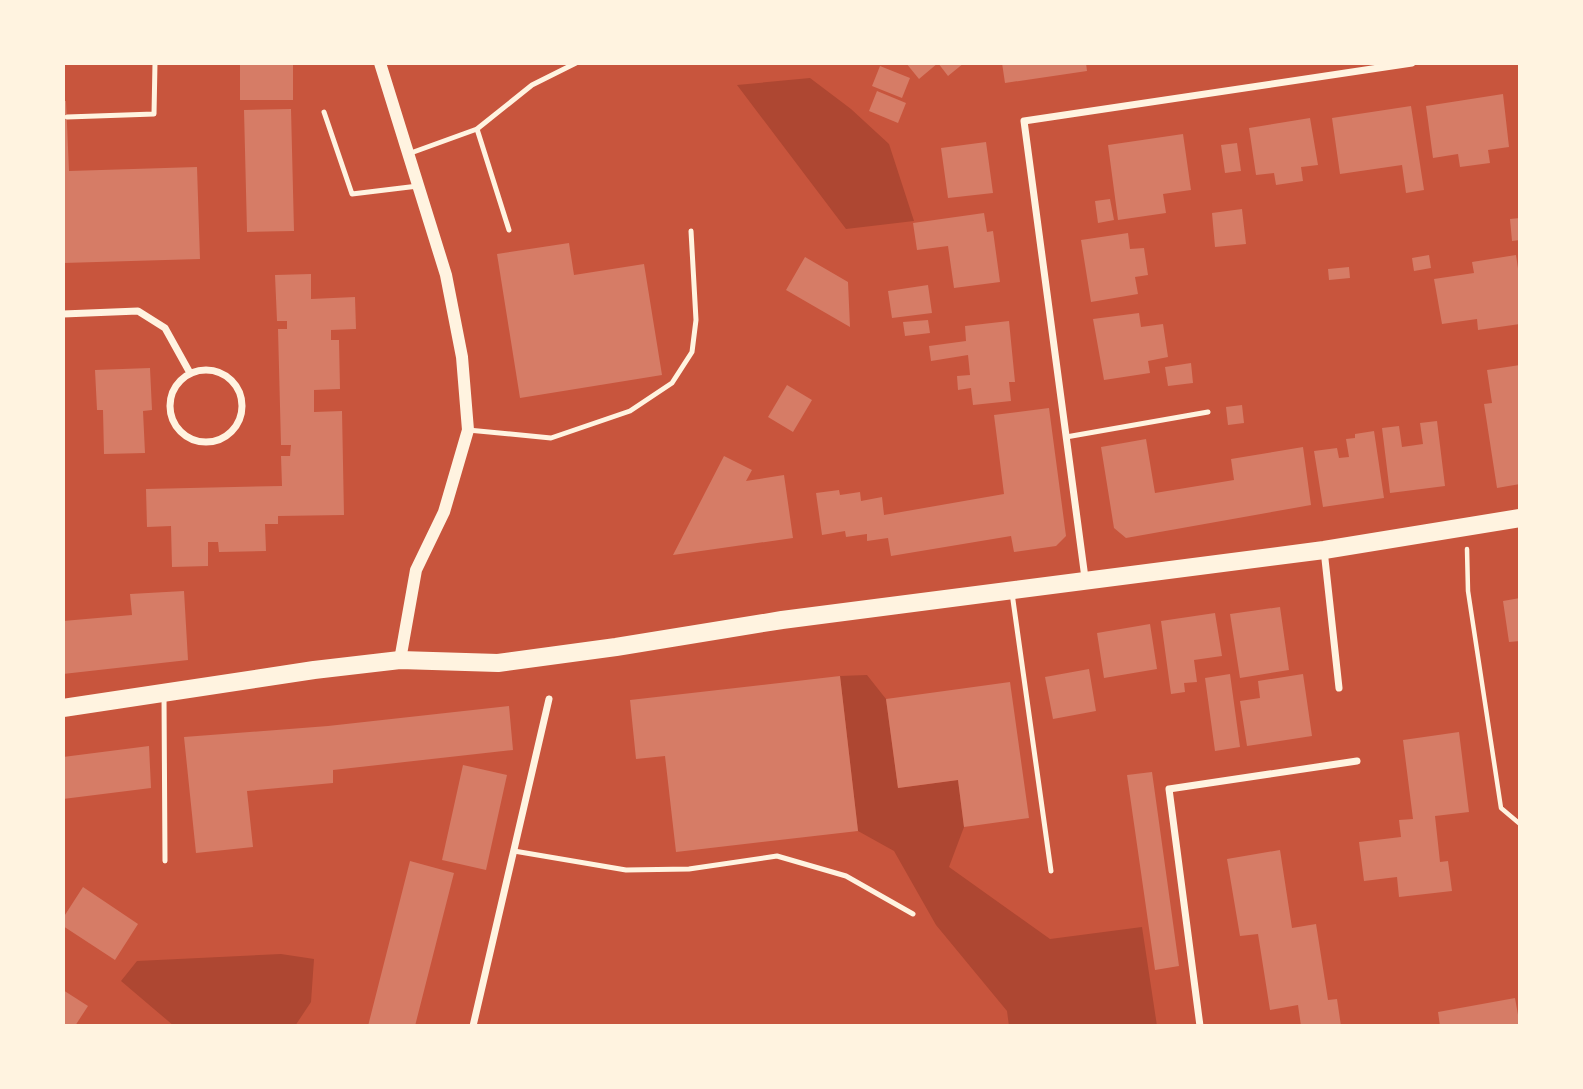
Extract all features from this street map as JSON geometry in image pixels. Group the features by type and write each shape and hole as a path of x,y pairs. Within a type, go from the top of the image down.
{"main road":[{"path":"63,708 400,660 498,663 782,620 1324,550 1520,518"}],"street":[{"path":"380,63 446,275 462,357 468,430 444,512 416,570 400,660"},
{"path":"1085,582 1024,121 1412,63"},
{"path":"63,314 138,311 165,328 190,373"},
{"path":"207,369 224,373 237,385 243,402 241,419 231,434 215,442 197,442 182,433 172,419 170,401 176,384 190,373 207,369"},
{"path":"1324,550 1339,688"},
{"path":"473,1026 549,699"},
{"path":"1200,1026 1169,789 1357,761"}],"lane":[{"path":"67,117 154,114 155,63"},
{"path":"408,154 477,129 532,85 576,63"},
{"path":"324,112 352,194 418,186"},
{"path":"477,129 509,230"},
{"path":"468,430 551,438 630,411 672,383 692,352 696,320 691,231"},
{"path":"1066,437 1208,412"},
{"path":"1012,590 1051,871"},
{"path":"164,692 165,861"},
{"path":"514,851 626,870 689,869 777,856 846,876 913,914"}],"path":[{"path":"1467,527 1468,591 1501,808 1520,824"}],"shaded area":[{"path":"810,78 851,109 889,144 914,221 846,229 737,85"},
{"path":"867,675 886,699 898,788 958,780 964,827 949,867 1050,939 1142,927 1157,1026 1009,1026 1007,1011 936,925 894,851 858,831 840,676"},
{"path":"281,954 314,959 311,1002 295,1026 174,1026 121,981 137,961"}],"building":[{"path":"240,63 293,63 293,100 240,100"},
{"path":"906,63 938,63 919,79"},
{"path":"938,63 964,63 948,76"},
{"path":"1002,63 1086,63 1087,71 1005,83"},
{"path":"880,66 910,78 902,98 872,86"},
{"path":"877,91 906,103 898,123 869,111"},
{"path":"1503,94 1509,147 1488,150 1490,163 1460,167 1458,154 1433,158 1426,106"},
{"path":"63,101 66,101 69,171 197,167 200,259 63,263"},
{"path":"1411,106 1424,190 1406,193 1402,165 1340,174 1332,118"},
{"path":"291,109 294,231 247,232 244,110"},
{"path":"1310,118 1318,165 1301,167 1303,181 1276,185 1274,173 1256,175 1249,128"},
{"path":"1183,134 1191,190 1163,194 1166,213 1118,220 1108,145"},
{"path":"986,142 993,193 948,198 941,148"},
{"path":"1237,143 1241,171 1225,173 1221,145"},
{"path":"1110,199 1114,220 1098,223 1095,201"},
{"path":"1242,209 1246,244 1215,247 1212,213"},
{"path":"984,213 987,232 993,231 1000,282 954,288 948,246 917,250 913,223"},
{"path":"1520,218 1520,240 1512,241 1510,219"},
{"path":"1128,233 1130,249 1144,248 1148,275 1135,277 1138,294 1091,302 1081,240"},
{"path":"569,243 574,275 644,264 662,375 520,398 497,254"},
{"path":"1429,255 1431,268 1414,271 1412,258"},
{"path":"1516,255 1520,282 1520,324 1478,330 1477,319 1442,324 1434,279 1474,273 1472,262"},
{"path":"805,257 848,282 850,327 786,290"},
{"path":"1349,267 1350,278 1329,280 1328,269"},
{"path":"311,274 311,299 355,297 356,329 331,330 331,340 339,340 340,389 314,390 314,412 342,411 344,515 278,516 278,524 265,524 266,551 219,552 218,542 208,542 208,566 172,567 171,526 147,527 146,489 282,486 281,456 290,456 291,445 281,445 278,329 287,329 287,321 277,321 275,275"},
{"path":"928,285 932,313 892,318 888,291"},
{"path":"1139,313 1141,327 1163,324 1168,357 1148,361 1150,373 1104,380 1093,319"},
{"path":"928,320 930,333 905,336 903,322"},
{"path":"1009,321 1015,382 1009,382 1011,401 973,405 971,388 958,390 957,376 970,375 968,355 931,361 929,346 966,341 965,326"},
{"path":"1191,363 1193,383 1168,386 1165,367"},
{"path":"1520,365 1520,484 1497,488 1484,404 1492,403 1487,370"},
{"path":"150,368 152,410 143,411 145,453 104,454 103,410 97,410 95,370"},
{"path":"787,385 812,400 793,432 768,417"},
{"path":"1242,405 1244,423 1228,425 1226,407"},
{"path":"1049,408 1066,536 1056,546 1014,552 1011,536 891,556 888,538 867,541 867,534 846,537 845,531 822,535 816,493 839,490 840,495 860,492 861,501 882,497 884,515 1004,494 994,415"},
{"path":"1437,421 1445,486 1390,493 1382,428 1399,426 1402,447 1423,444 1420,423"},
{"path":"1374,431 1384,498 1323,507 1314,451 1337,448 1339,458 1349,457 1346,439 1355,438 1355,434"},
{"path":"1146,439 1155,493 1234,480 1231,459 1303,447 1311,505 1126,538 1114,528 1101,447"},
{"path":"724,456 752,470 746,481 784,475 793,538 673,555"},
{"path":"184,591 188,660 63,674 63,621 132,615 130,594"},
{"path":"1520,598 1520,641 1509,642 1503,601"},
{"path":"1280,607 1289,670 1240,678 1230,614"},
{"path":"1215,613 1222,656 1194,660 1197,682 1184,683 1185,692 1171,694 1161,621"},
{"path":"1150,624 1157,669 1104,678 1097,633"},
{"path":"1089,669 1096,711 1053,719 1045,677"},
{"path":"1230,674 1240,747 1215,751 1205,678"},
{"path":"1303,674 1312,736 1247,746 1240,701 1260,698 1258,681"},
{"path":"840,676 858,831 676,852 665,756 636,759 630,700"},
{"path":"1010,682 1029,818 964,827 958,780 898,788 886,699"},
{"path":"509,706 513,750 333,770 333,783 247,791 253,847 196,853 184,737 328,726"},
{"path":"1459,732 1469,812 1435,816 1440,862 1448,861 1452,891 1399,897 1397,877 1364,881 1359,842 1401,837 1399,820 1413,819 1403,740"},
{"path":"149,746 151,788 63,799 63,757"},
{"path":"463,765 507,775 486,870 442,860"},
{"path":"1152,772 1179,966 1155,970 1127,775"},
{"path":"1280,850 1292,928 1316,924 1328,1000 1337,999 1341,1026 1301,1026 1298,1005 1270,1010 1258,934 1240,936 1227,859"},
{"path":"410,861 454,873 415,1026 368,1026"},
{"path":"83,887 138,924 115,960 63,926 63,918"},
{"path":"63,990 88,1006 75,1026 63,1026"},
{"path":"1515,998 1520,1026 1440,1026 1438,1012"}]}
